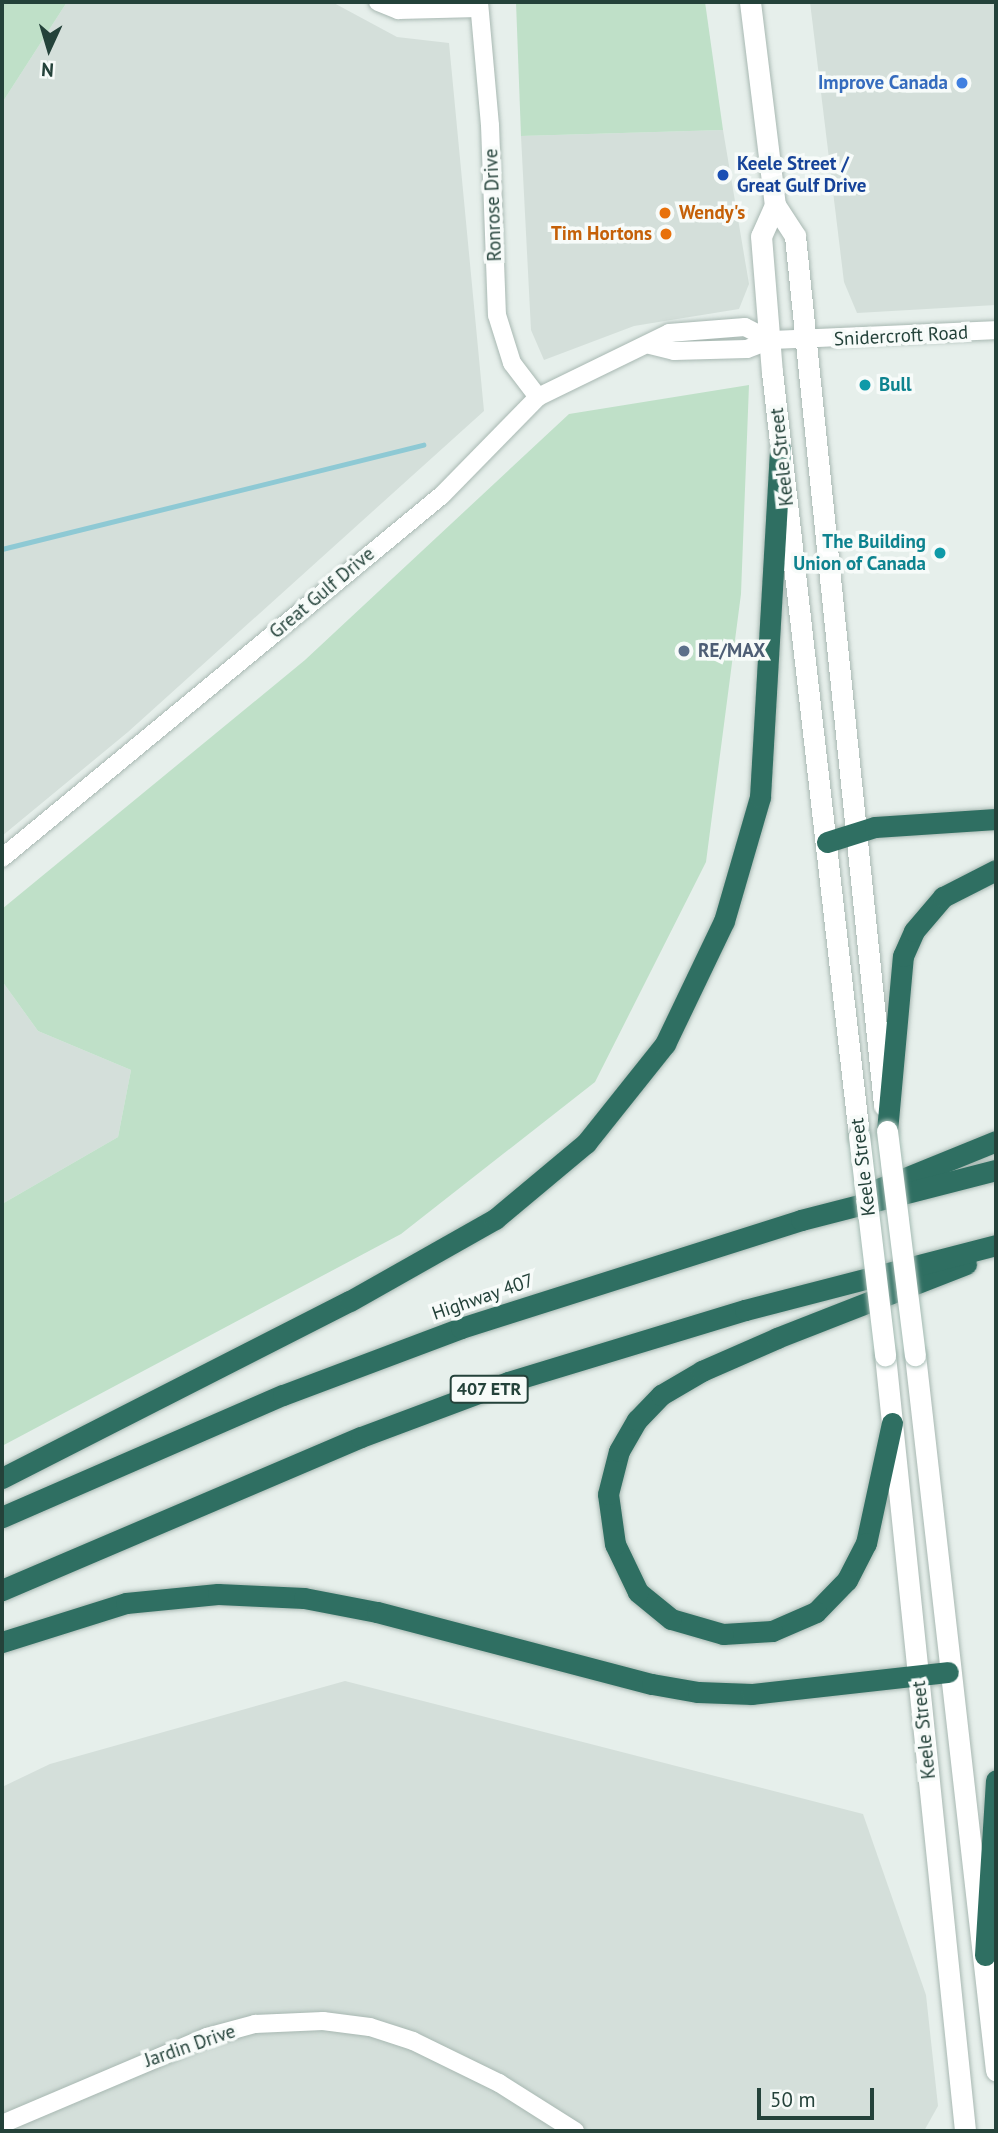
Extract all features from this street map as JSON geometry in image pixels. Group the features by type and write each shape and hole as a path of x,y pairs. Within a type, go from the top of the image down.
{"highway":[{"path":"2,1478 350,1301 495,1219 586,1143 664,1044 724,920 761,797 780,449"},
{"path":"827,842 875,827 996,819"},
{"path":"887,1131 902,956 914,931 943,897 996,870"},
{"path":"802,1220 996,1141"},
{"name":"Highway 407","path":"2,1517 176,1439 369,1361 625,1273 802,1220 996,1170"},
{"name":"407 ETR","path":"2,1590 361,1437 508,1382 745,1311 996,1245"},
{"path":"892,1423 866,1543 847,1580 816,1612 772,1631 723,1634 671,1619 639,1592 615,1544 608,1494 618,1451 637,1420 661,1395 702,1371 765,1343 996,1251"},
{"path":"2,1642 126,1603 218,1594 304,1598 377,1612 652,1684 698,1692 752,1694 948,1672"},
{"path":"985,1955 996,1780"}],"main road":[{"name":"Keele Street","path":"750,2 775,205 795,236 887,1131 915,1355 948,1672 985,1955 996,2070"},
{"name":"Keele Street","path":"775,205 761,236 780,449 885,1355 965,2131"}],"street":[{"path":"378,2 398,10 479,5"},
{"name":"Ronrose Drive","path":"479,5 490,125 497,315 512,363 538,397"},
{"name":"Snidercroft Road","path":"770,340 996,330"},
{"name":"Great Gulf Drive","path":"2,858 442,495 538,397 621,354 650,345 674,351 747,349 770,340"},
{"name":"Jardin Drive","path":"2,2124 207,2037 255,2024 323,2021 370,2028 413,2041 499,2083 575,2131"}],"shaded area":[{"path":"67,2 332,2 397,37 449,43 484,411 128,732 2,836 2,103"},
{"path":"810,2 996,2 996,305 857,313 844,282"},
{"path":"723,130 749,284 739,309 634,326 544,360 531,330 521,136"},
{"path":"2,981 38,1031 131,1070 118,1137 2,1204"},
{"path":"345,1681 863,1814 926,1995 938,2106 924,2131 2,2131 2,1787 50,1764"}],"green space":[{"path":"2,2 67,2 2,103"},
{"path":"516,2 705,2 723,130 521,136"},
{"path":"749,385 741,594 706,862 595,1082 401,1234 2,1446 2,1204 118,1137 131,1070 38,1031 2,981 2,909 305,660 569,414"}],"waterway":[{"path":"2,549 423,445"}],"place":[{"name":"Improve Canada","path":"962,83"},
{"name":"Keele Street / Great Gulf Drive","path":"723,175"},
{"name":"Wendy's","path":"665,213"},
{"name":"Tim Hortons","path":"666,234"},
{"name":"Bull","path":"865,385"},
{"name":"The Building Union of Canada","path":"940,553"},
{"name":"RE/MAX","path":"684,651"}]}
